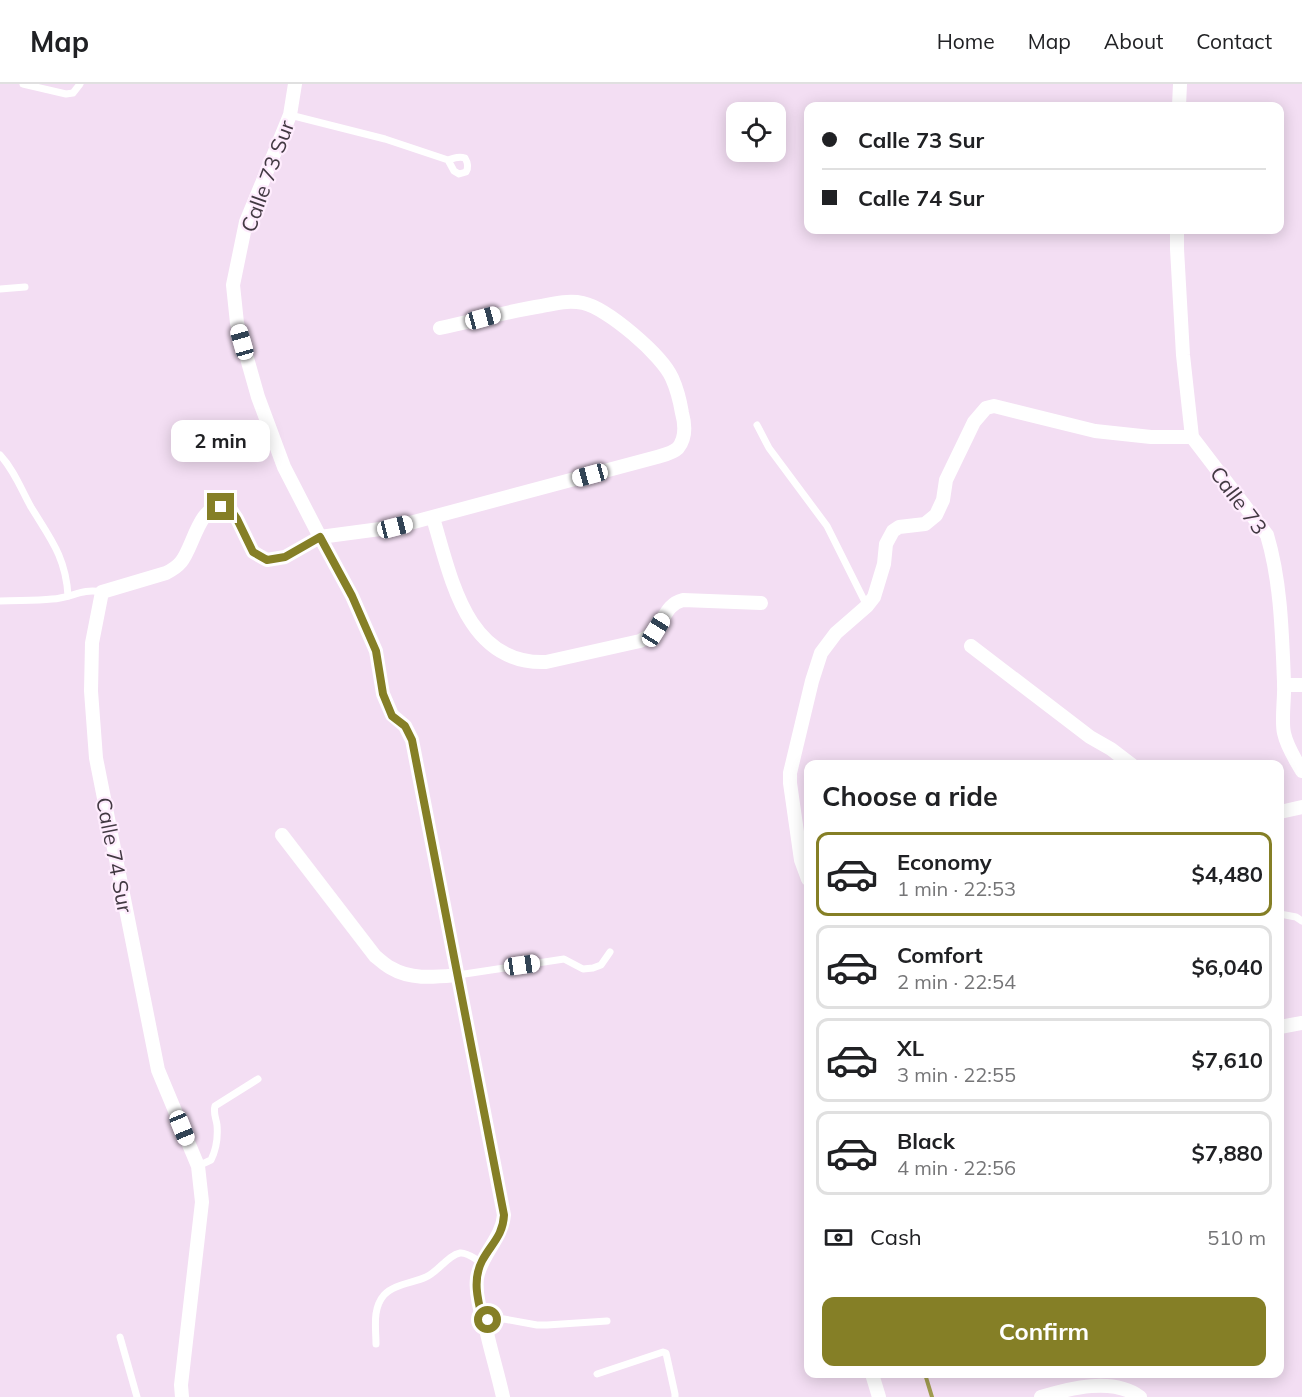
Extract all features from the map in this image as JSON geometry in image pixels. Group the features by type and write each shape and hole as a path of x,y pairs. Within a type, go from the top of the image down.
{"street":[{"name":"Calle 73 Sur","path":"295,84 290,115 246,222 233,285 237,323 258,397 284,467 352,596 376,651 383,694 392,716 405,726 412,740 504,1215 503,1226 481,1262 477,1280 477,1298 503,1397"},
{"path":"1179,102 1180,84"},
{"path":"804,868 790,773 821,653 836,633 874,597 884,564 886,543 893,531 899,526 925,524 936,515 943,500 946,480 974,422 986,408 994,406 1095,431 1151,437 1192,437 1183,355 1177,234"},
{"path":"102,592 166,573 175,568 183,560 201,521 210,510 221,507 231,510 253,552 267,560 285,557 320,537 395,527 433,518 657,457 679,446 684,431 684,421 672,378 667,369 623,325 593,306 580,302 567,302 512,310 440,327"},
{"name":"Calle 73","path":"1192,437 1267,535 1279,599 1284,732 1291,753 1302,771"},
{"path":"433,518 457,595 470,620 493,645 517,659 546,662 640,641 656,630 669,607 683,600 761,603"},
{"name":"Calle 74 Sur","path":"102,592 92,643 91,691 96,758 159,1070 198,1166 202,1202 181,1385 182,1397"},
{"path":"971,646 1090,737 1124,760"},
{"path":"1284,685 1302,685"},
{"path":"1284,811 1302,807"},
{"path":"282,835 375,956 391,968 406,975 424,977 458,975"},
{"path":"1284,1026 1302,1023"},
{"path":"873,1378 879,1397"},
{"path":"1041,1397 1060,1391 1104,1385 1133,1392 1140,1397"}],"lane":[{"path":"23,84 66,94 73,93 80,84"},
{"path":"290,115 385,139 448,160"},
{"path":"0,289 25,287"},
{"path":"757,425 769,448 827,526 867,606"},
{"path":"0,455 10,466 30,505 53,541 63,562 68,596"},
{"path":"0,601 54,599 92,590 102,592"},
{"path":"1284,915 1302,921"},
{"path":"458,975 564,959 583,969 593,968 601,965 610,952"},
{"path":"198,1166 210,1160 216,1145 215,1106 258,1079"},
{"path":"376,1344 375,1313 385,1294 397,1287 427,1277 461,1253 481,1262"},
{"path":"483,1321 504,1319 547,1325 607,1321"},
{"path":"120,1337 137,1397"},
{"path":"597,1374 663,1352 666,1353 675,1397"}],"waterway":[{"path":"926,1378 932,1397"}],"route":[{"path":"221,507 231,510 253,552 267,560 285,557 320,537 352,596 376,651 383,694 392,716 405,726 412,740 504,1215 503,1226 481,1262 477,1280 477,1298 483,1321 488,1320"}]}
